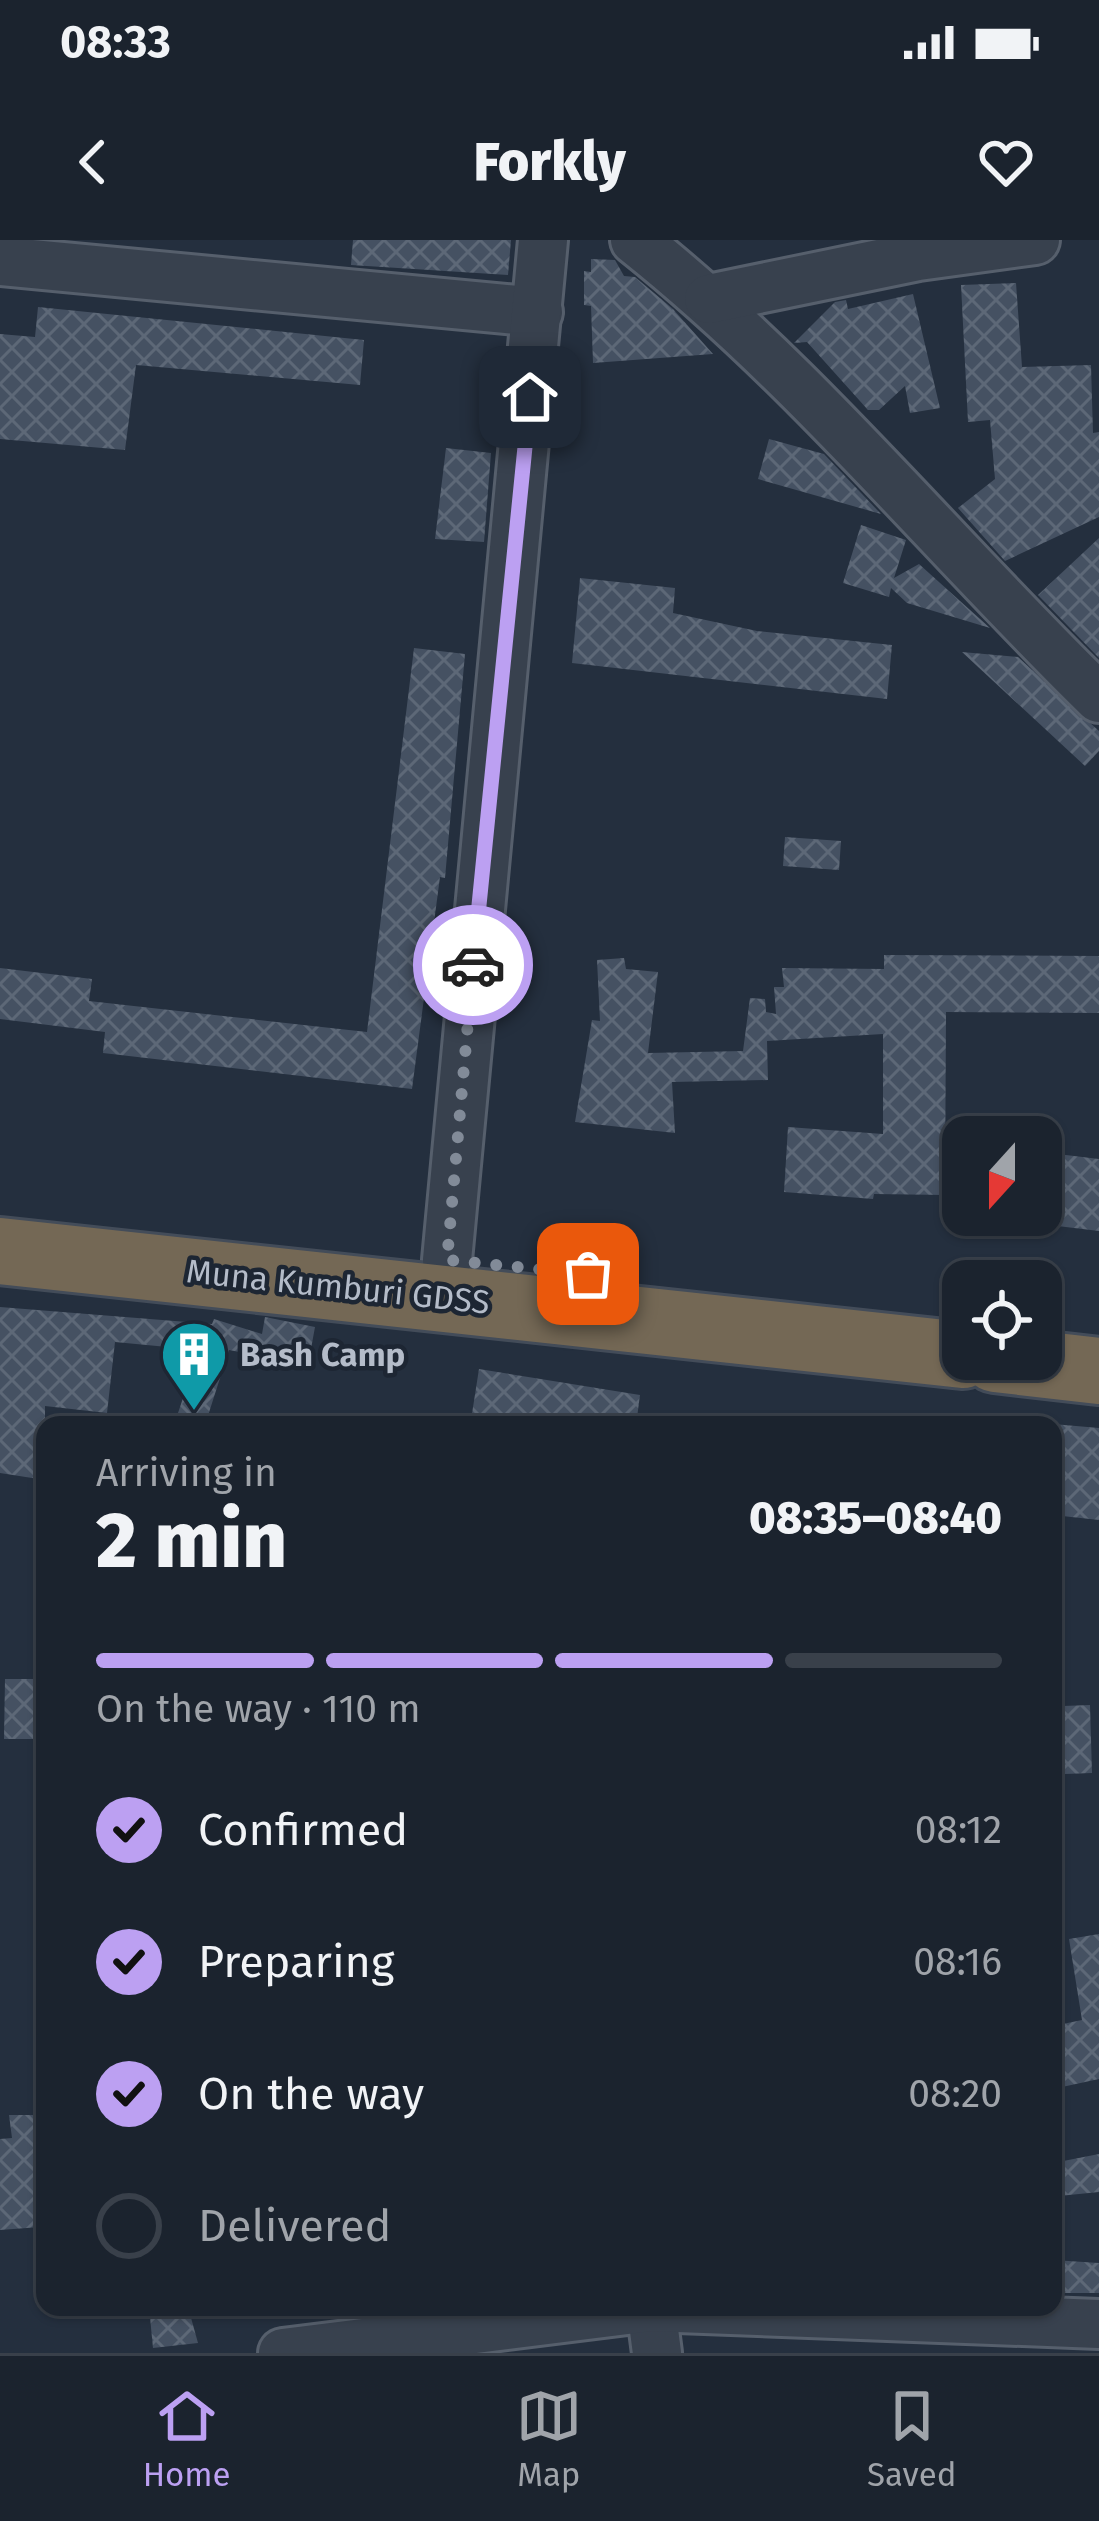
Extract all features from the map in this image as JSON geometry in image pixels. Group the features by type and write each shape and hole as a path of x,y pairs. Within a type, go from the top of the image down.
{"highway":[{"name":"Muna Kumburi GDSS","path":"0,1210 942,1311"},
{"name":"Muna Kumburi GDSS","path":"0,1250 942,1353"},
{"path":"1062,1323 1099,1327"},
{"path":"1062,1367 1099,1371"}],"street":[{"path":"447,1260 543,240"},
{"path":"634,240 709,299 830,414 1099,698"},
{"path":"709,299 918,256 1034,240"},
{"path":"0,262 343,290 538,313"},
{"path":"283,2353 410,2344 592,2316"},
{"path":"652,2316 657,2353"},
{"path":"888,2316 1099,2324"}],"building":[{"path":"353,240 511,240 508,275 351,265"},
{"path":"591,259 615,260 624,276 635,277 673,309 713,354 593,363 591,306 584,305 584,271 591,272"},
{"path":"1016,283 1022,367 1091,365 1093,433 1099,432 1099,517 1005,561 958,508 995,479 990,420 968,422 961,285"},
{"path":"913,294 940,408 910,413 905,386 879,410 868,410 807,342 794,343 835,302 846,300 848,309"},
{"path":"38,307 364,340 360,385 136,365 125,450 0,439 0,334 35,337"},
{"path":"769,439 824,454 881,514 758,479"},
{"path":"446,448 491,453 484,542 435,539"},
{"path":"861,525 906,540 894,578 919,564 990,628 907,603 891,588 889,597 843,583"},
{"path":"1099,538 1099,658 1038,595"},
{"path":"580,578 675,588 673,613 757,631 892,645 887,699 572,663"},
{"path":"414,648 465,654 445,878 440,877 412,1089 103,1053 105,1032 0,1019 0,968 92,979 89,1001 367,1032"},
{"path":"962,652 1018,657 1099,731 1099,751 1085,766"},
{"path":"785,837 841,841 839,870 783,866"},
{"path":"884,955 1099,956 1099,1013 946,1012 942,1195 874,1194 873,1199 784,1192 788,1127 883,1134 883,1034 767,1041 768,1080 672,1082 675,1133 575,1122 592,1020 600,1021 597,960 624,958 626,969 658,972 648,1053 743,1051 750,998 765,999 766,1012 776,1014 774,987 784,987 782,968 884,969"},
{"path":"1062,1155 1099,1159 1099,1231 1062,1227"},
{"path":"0,1307 212,1324 214,1319 262,1334 265,1317 315,1327 308,1365 229,1350 208,1416 177,1416 199,1350 115,1342 107,1413 45,1406 45,1416 36,1416 36,1479 0,1473"},
{"path":"479,1369 640,1395 637,1416 472,1416"},
{"path":"1062,1425 1099,1428 1099,1520 1062,1516"},
{"path":"5,1679 36,1679 36,1739 4,1739"},
{"path":"1090,1705 1092,1773 1065,1774 1063,1706"},
{"path":"1099,1934 1099,2079 1062,2087 1062,2024 1082,2020 1069,1939"},
{"path":"9,2115 36,2115 36,2227 0,2230 0,2139 12,2138"},
{"path":"1099,2154 1099,2192 1062,2196 1062,2161"},
{"path":"1062,2261 1099,2263 1099,2293 1062,2293"},
{"path":"150,2316 190,2316 198,2343 153,2348"}],"way so far":[{"path":"473,965 447,1260 588,1274"}],"place":[{"name":"Bash Camp","path":"194,1413"}],"route":[{"path":"473,965 530,397"}]}
